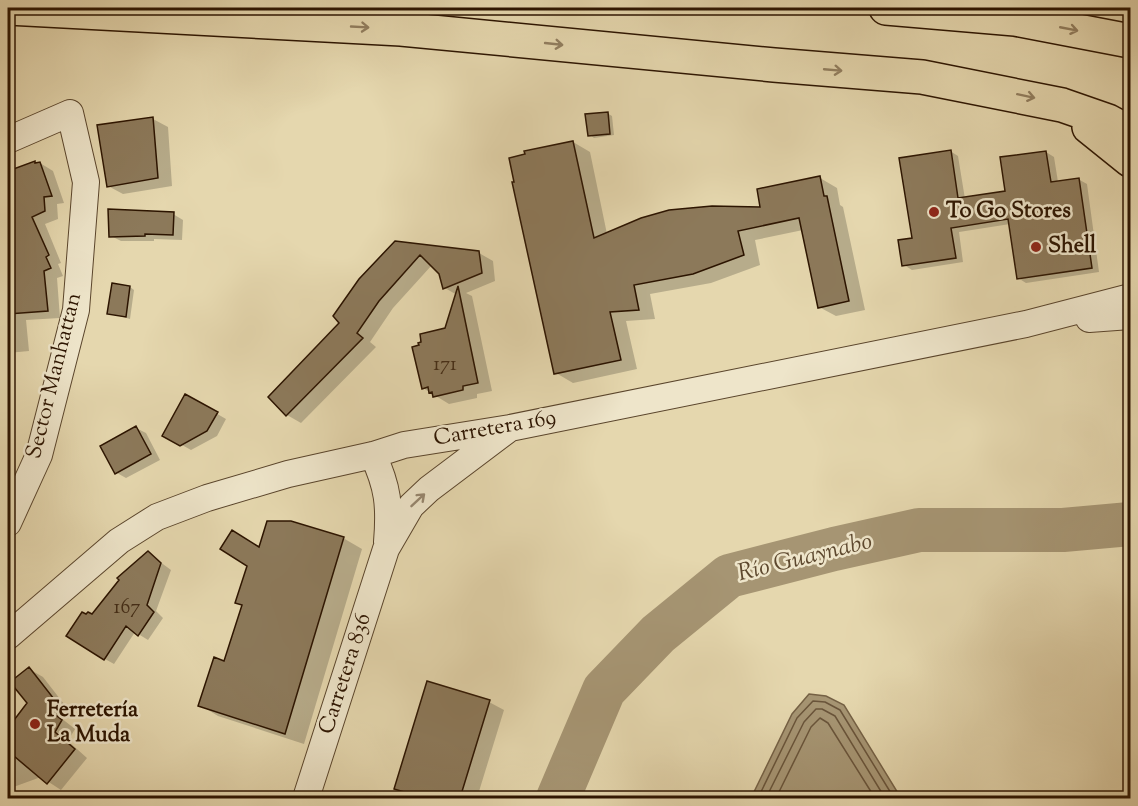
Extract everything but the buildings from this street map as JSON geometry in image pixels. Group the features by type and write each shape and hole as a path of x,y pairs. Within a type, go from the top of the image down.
{"highway":[{"path":"8,8 401,29 922,77 1062,105 1108,121 1131,133"},
{"path":"886,8 1015,19 1131,41"},
{"path":"1062,105 1131,160"}],"street":[{"name":"Sector Manhattan","path":"8,140 70,113 86,182 76,310 39,455 8,523"},
{"name":"Carretera 169","path":"8,636 118,541 157,517 207,498 288,474 373,455 404,445 510,428 1026,324 1131,297"},
{"name":"Carretera 169","path":"1026,324 1131,316"},
{"name":"Carretera 836","path":"306,798 386,549 411,506 429,489 510,428"},
{"name":"Carretera 836","path":"373,455 385,484 389,512 386,549"}],"water":[{"path":"809,694 826,696 844,705 901,798 751,798 792,714"}],"waterway":[{"name":"Río Guaynabo","path":"558,798 604,690 658,634 729,576 919,530 1063,530 1130,524"}],"place":[{"name":"To Go Stores","path":"934,212"},
{"name":"Shell","path":"1036,247"},
{"name":"Ferretería La Muda","path":"35,724"}]}
